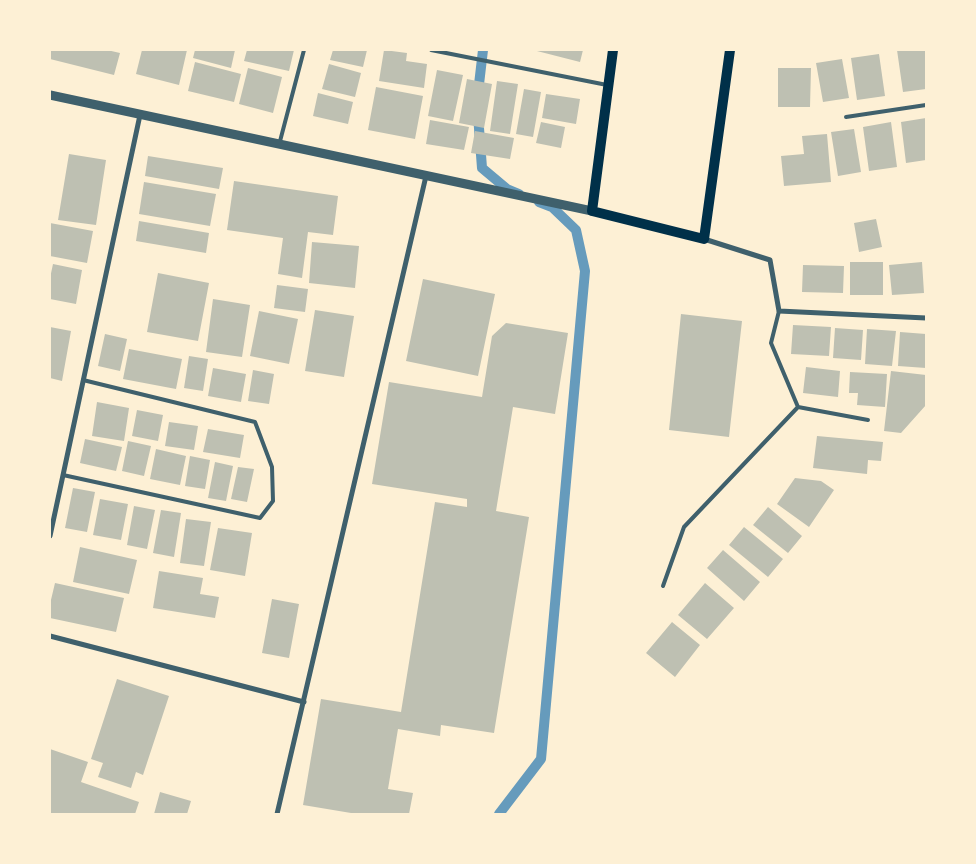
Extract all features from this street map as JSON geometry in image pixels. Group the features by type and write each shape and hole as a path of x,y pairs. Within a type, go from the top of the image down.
{"main road":[{"path":"613,50 592,211 704,239 730,50"}],"street":[{"path":"50,96 592,211"},
{"path":"50,536 140,115"},
{"path":"277,814 426,176"},
{"path":"704,239 770,260 779,311 926,318"},
{"path":"50,636 304,702"}],"lane":[{"path":"279,145 304,50"},
{"path":"430,50 608,85"},
{"path":"846,117 926,105"},
{"path":"779,311 771,343 798,407"},
{"path":"63,475 260,518 273,500 272,467 255,422 83,380"},
{"path":"798,407 868,420"},
{"path":"663,586 684,527 798,407"}],"building":[{"path":"50,50 107,50 120,53 114,75 50,59"},
{"path":"142,50 187,50 179,85 136,74"},
{"path":"195,50 235,50 231,68 193,58"},
{"path":"247,50 294,50 289,71 244,61"},
{"path":"333,50 367,50 363,67 330,60"},
{"path":"384,50 407,53 406,61 427,64 424,88 379,81"},
{"path":"533,50 583,50 580,62"},
{"path":"897,50 926,50 926,89 903,92"},
{"path":"879,54 885,96 857,100 851,58"},
{"path":"842,59 849,98 823,102 816,63"},
{"path":"195,62 241,74 234,102 188,91"},
{"path":"329,64 361,73 355,97 322,89"},
{"path":"248,68 282,77 273,113 239,104"},
{"path":"778,68 811,68 810,107 778,107"},
{"path":"437,70 463,75 453,121 428,116"},
{"path":"467,79 492,84 484,128 459,123"},
{"path":"497,81 518,84 510,134 490,131"},
{"path":"376,87 423,96 415,139 368,130"},
{"path":"524,89 541,92 533,137 516,134"},
{"path":"318,93 353,102 348,124 313,116"},
{"path":"546,94 580,99 576,124 542,118"},
{"path":"926,118 926,160 906,163 901,122"},
{"path":"430,120 469,127 464,150 426,144"},
{"path":"541,122 565,127 561,148 536,143"},
{"path":"891,122 897,167 869,171 863,127"},
{"path":"854,129 861,172 838,176 831,132"},
{"path":"475,131 514,138 510,159 471,153"},
{"path":"827,134 831,182 784,186 781,156 804,154 802,136"},
{"path":"69,154 106,160 96,225 58,220"},
{"path":"148,156 223,168 219,189 145,176"},
{"path":"234,181 338,196 333,235 308,232 302,278 278,274 283,238 227,230"},
{"path":"144,182 216,194 210,226 139,214"},
{"path":"876,219 882,247 859,252 854,223"},
{"path":"139,221 209,233 206,253 136,241"},
{"path":"50,223 93,231 87,263 50,256"},
{"path":"312,242 359,246 355,288 309,283"},
{"path":"850,262 883,262 883,295 850,295"},
{"path":"922,262 924,293 892,295 889,265"},
{"path":"53,264 82,270 76,304 50,299 50,278"},
{"path":"803,265 844,266 843,293 802,292"},
{"path":"158,273 209,283 198,341 147,332"},
{"path":"423,279 495,294 478,376 406,361"},
{"path":"277,285 308,289 305,312 274,308"},
{"path":"213,299 250,305 242,357 206,352"},
{"path":"315,310 354,316 344,377 305,371"},
{"path":"259,311 298,319 289,364 250,356"},
{"path":"681,314 742,321 729,437 669,430"},
{"path":"506,323 568,333 555,414 513,407 496,511 529,517 494,733 441,725 440,736 398,729 388,789 413,793 409,814 357,814 303,805 321,699 401,712 435,502 467,507 467,499 372,484 389,382 482,397 492,336"},
{"path":"793,325 831,327 829,356 791,354"},
{"path":"50,327 71,331 62,381 50,378"},
{"path":"835,328 863,330 861,360 833,358"},
{"path":"867,329 896,331 892,366 865,364"},
{"path":"900,332 926,334 926,368 898,366"},
{"path":"105,334 127,339 120,371 98,366"},
{"path":"129,349 182,359 176,389 123,379"},
{"path":"189,356 208,359 203,391 184,388"},
{"path":"806,367 840,371 838,397 803,393"},
{"path":"213,368 246,374 241,402 208,396"},
{"path":"253,370 274,374 269,404 248,401"},
{"path":"891,371 926,375 926,405 901,433 884,431"},
{"path":"850,372 887,374 885,407 857,405 858,393 849,393"},
{"path":"97,402 129,408 124,441 92,436"},
{"path":"137,410 163,415 158,441 132,436"},
{"path":"169,422 198,426 194,450 165,446"},
{"path":"208,429 244,435 240,458 203,452"},
{"path":"817,436 883,442 881,461 868,460 867,474 813,468"},
{"path":"85,439 122,447 116,471 80,463"},
{"path":"128,441 151,446 144,476 122,471"},
{"path":"156,449 186,456 180,485 150,479"},
{"path":"190,456 210,460 205,489 185,486"},
{"path":"215,462 233,466 226,501 208,498"},
{"path":"238,467 254,469 247,502 231,499"},
{"path":"795,478 821,481 834,490 809,527 777,504"},
{"path":"73,488 95,492 87,532 65,528"},
{"path":"100,499 128,504 121,540 93,535"},
{"path":"134,506 155,510 147,549 127,545"},
{"path":"768,507 802,536 788,553 753,525"},
{"path":"161,510 181,513 174,557 153,553"},
{"path":"186,519 211,522 204,566 180,563"},
{"path":"744,527 783,559 768,577 729,545"},
{"path":"218,528 252,533 245,576 210,570"},
{"path":"80,547 137,560 129,594 73,582"},
{"path":"723,550 760,582 744,601 707,568"},
{"path":"159,571 203,578 200,594 219,597 215,618 153,608"},
{"path":"55,583 124,598 116,632 50,618 50,604"},
{"path":"705,583 734,608 707,639 678,615"},
{"path":"272,599 299,604 289,658 262,653"},
{"path":"672,622 700,645 675,677 646,653"},
{"path":"117,679 169,696 143,775 136,772 131,788 98,777 103,763 91,759"},
{"path":"50,749 88,762 81,782 139,802 135,814 50,814"},
{"path":"160,792 191,801 187,814 154,814"}],"waterway":[{"path":"478,93 483,50"},
{"path":"478,115 482,168 507,189 519,194"},
{"path":"499,814 541,759 585,271 576,230 552,207 539,202"}]}
